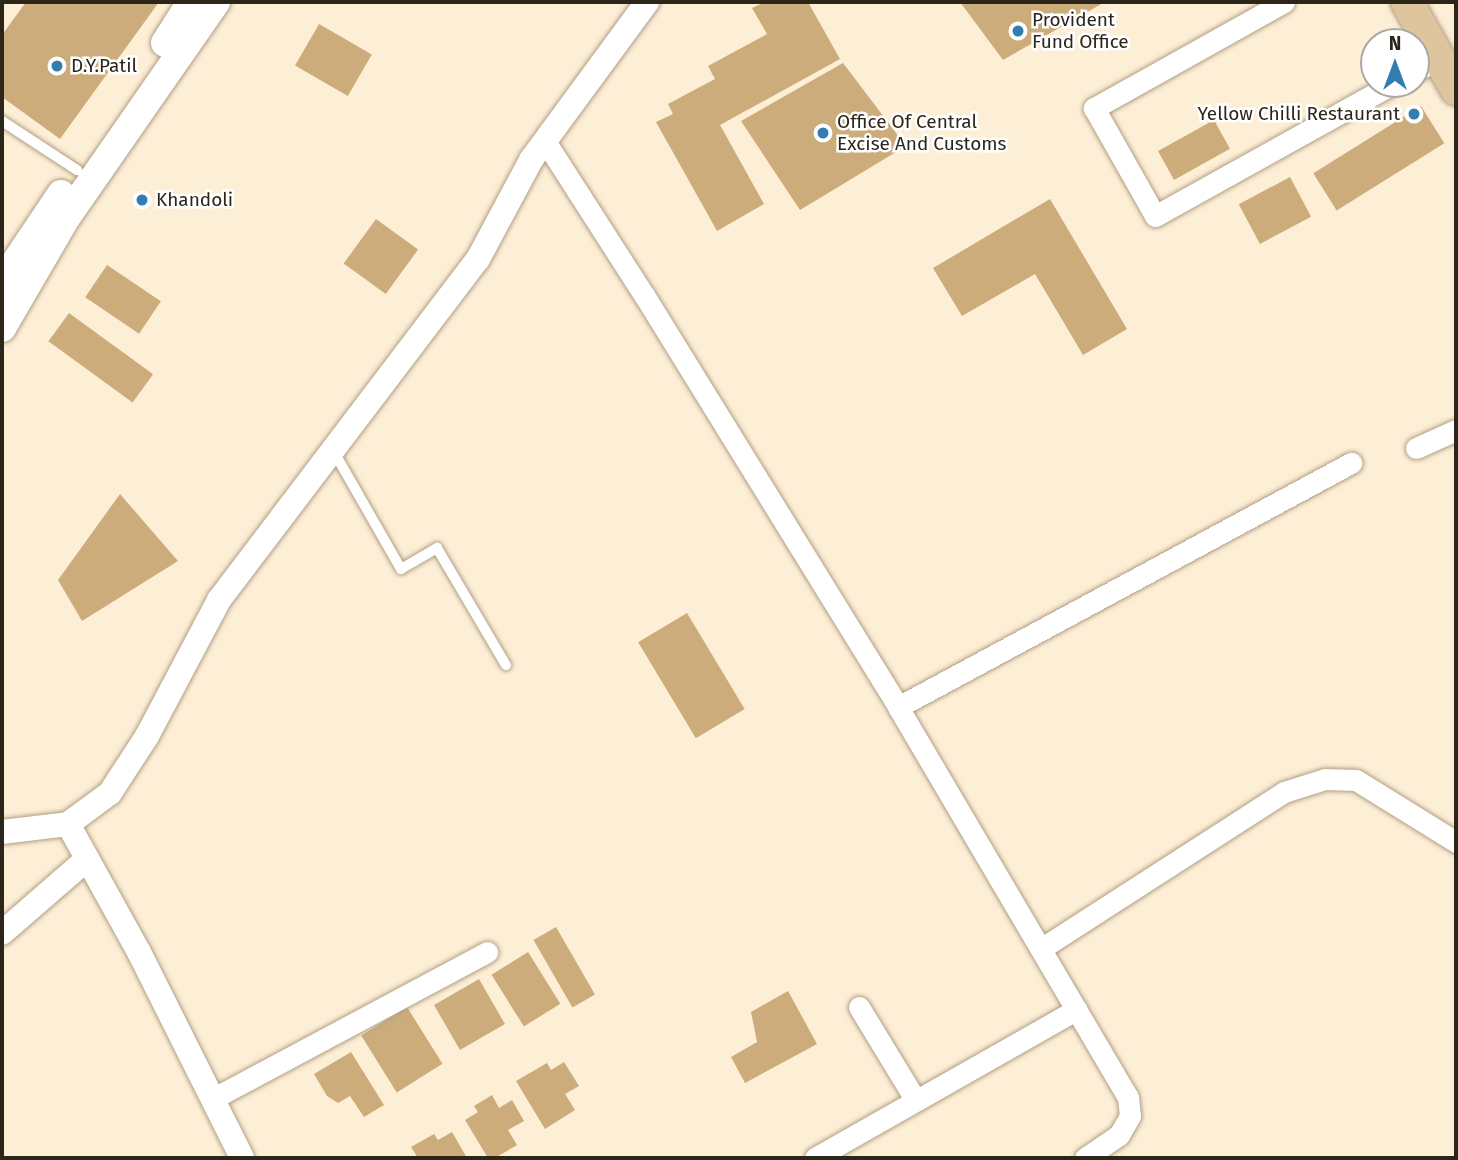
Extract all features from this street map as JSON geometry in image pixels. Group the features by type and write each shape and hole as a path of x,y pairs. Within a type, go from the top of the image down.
{"main road":[{"path":"1406,2 1415,28"},
{"path":"2,282 77,170 145,76 205,3"},
{"path":"2,328 66,218 205,3"},
{"path":"1430,67 1456,89"}],"street":[{"path":"2,832 68,824 110,793 147,736 219,600 478,259 531,160 647,2"},
{"path":"1284,2 1094,108 1155,216 1367,98"},
{"path":"545,141 644,295 898,707 985,859 1042,948 1128,1097 1130,1116 1119,1135 1085,1158"},
{"path":"1416,448 1456,430"},
{"path":"898,707 1351,463"},
{"path":"1042,948 1284,792 1325,779 1356,780 1456,842"},
{"path":"68,824 139,952 242,1158"},
{"path":"2,933 87,859"},
{"path":"212,1099 487,952"},
{"path":"859,1007 915,1099"},
{"path":"815,1158 1077,1009"}],"lane":[{"path":"2,121 77,170"},
{"path":"332,449 401,569 437,548 506,665"}],"building":[{"name":"D.Y.Patil","path":"26,2 159,2 60,139 2,97 2,35"},
{"path":"765,2 808,2 840,59 720,125 764,204 717,231 656,122 673,114 668,104 715,79 708,66 767,34 752,8"},
{"name":"Provident Fund Office","path":"960,2 1105,2 1003,60"},
{"path":"319,24 372,54 348,96 295,66"},
{"name":"Office Of Central Excise And Customs","path":"843,63 906,146 800,210 741,121"},
{"path":"1421,106 1444,143 1337,211 1313,173"},
{"path":"1214,120 1230,149 1174,180 1158,151"},
{"path":"1290,177 1311,217 1260,244 1239,204"},
{"path":"1050,199 1127,329 1083,355 1035,274 962,316 933,268"},
{"path":"376,219 418,250 386,294 344,263"},
{"path":"107,265 161,301 139,334 85,297"},
{"path":"69,313 153,374 133,402 48,341"},
{"path":"120,494 178,561 82,621 58,580"},
{"path":"687,613 745,709 696,738 638,642"},
{"path":"556,927 595,995 572,1008 533,940"},
{"path":"528,952 560,1004 524,1027 492,975"},
{"path":"479,979 505,1024 460,1050 434,1005"},
{"path":"788,991 817,1044 745,1083 731,1057 757,1042 751,1012"},
{"path":"407,1007 443,1064 397,1092 361,1036"},
{"path":"351,1052 384,1105 364,1117 350,1096 338,1103 327,1096 314,1074"},
{"path":"564,1062 579,1086 565,1094 575,1110 545,1129 516,1081 547,1063 551,1070"},
{"path":"492,1095 499,1108 512,1100 524,1121 508,1130 517,1145 495,1158 488,1158 465,1120 478,1112 474,1106"},
{"path":"452,1132 467,1158 418,1158 411,1147 434,1134 438,1140"}],"place":[{"name":"Provident Fund Office","path":"1018,31"},
{"name":"D.Y.Patil","path":"57,66"},
{"name":"Yellow Chilli Restaurant","path":"1414,114"},
{"name":"Office Of Central Excise And Customs","path":"823,133"},
{"name":"Khandoli","path":"142,200"}]}
